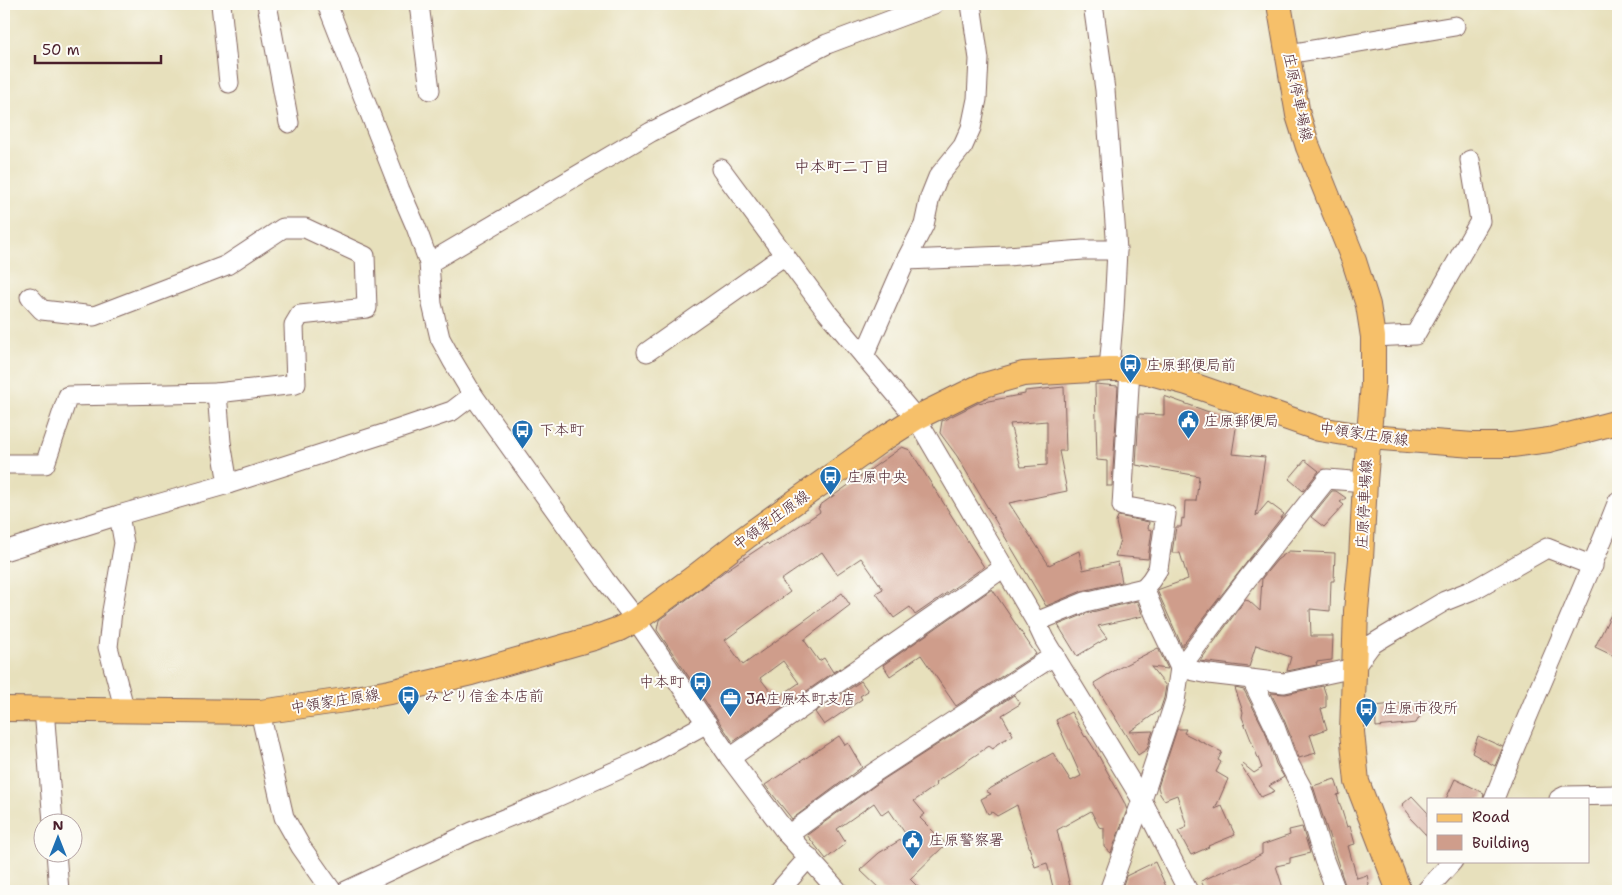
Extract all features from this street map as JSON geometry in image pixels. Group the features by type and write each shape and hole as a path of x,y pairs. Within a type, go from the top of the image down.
{"main road":[{"name":"庄原停車場線","path":"1279,4 1298,114 1308,147 1354,261 1368,305 1373,337 1373,384 1356,611 1352,732 1357,782 1399,891"},
{"name":"中領家庄原線","path":"4,709 260,712 390,692 471,673 594,638 636,620 808,492 916,418 982,386 1022,374 1120,369 1158,374 1319,429 1369,437 1473,445 1512,445 1548,440 1618,422"}],"street":[{"path":"222,4 229,83"},
{"path":"267,4 289,124"},
{"path":"327,4 416,227 428,263 432,304 440,338 472,395 636,620 730,758 788,835 838,891"},
{"path":"419,4 430,90"},
{"path":"428,263 651,132 827,44 934,4"},
{"path":"864,356 906,260 924,225 930,197 938,177 963,146 971,128 977,98 979,58 971,4"},
{"path":"1036,622 1085,602 1144,588 1152,580 1158,569 1166,514 1122,506 1120,369 1114,310 1117,250 1105,90 1092,4"},
{"path":"1288,54 1455,26"},
{"path":"1373,337 1415,335 1480,221 1470,160"},
{"path":"721,169 826,312 916,418 1044,638 1142,800 1188,891"},
{"path":"4,464 46,464 68,396 217,393 296,384 294,325 300,314 367,308 365,256 305,228 283,228 227,265 94,316 42,310 30,298"},
{"path":"906,260 1083,250 1117,250"},
{"path":"647,352 784,255"},
{"path":"217,393 221,442 228,484"},
{"path":"4,551 346,447 452,411 472,395"},
{"path":"1109,891 1175,701 1180,668 1248,578 1327,479 1365,482"},
{"path":"1494,798 1517,739 1593,566 1618,501"},
{"path":"119,515 124,543 112,611 108,647 125,711"},
{"path":"1180,668 1209,674 1284,683 1354,668 1370,645 1446,601 1476,589 1547,548 1593,566"},
{"path":"730,758 1003,568"},
{"path":"1144,588 1180,668"},
{"path":"788,835 875,772 1055,655"},
{"path":"1252,680 1275,728 1287,760 1302,788 1324,860 1336,891"},
{"path":"44,709 52,812"},
{"path":"260,712 284,817 302,848 332,891"},
{"path":"346,891 472,832 638,761 707,723"},
{"path":"1561,798 1565,796 1618,795"},
{"path":"779,891 809,857"},
{"path":"57,862 59,891"},
{"path":"1426,891 1451,862"}],"building":[{"path":"1095,384 1118,386 1112,486 1107,486 1107,461 1097,460"},
{"path":"1064,387 1066,451 1059,451 1067,491 1009,503 1049,565 1079,551 1083,570 1118,562 1122,582 1082,591 1046,606 957,456 940,433 942,421 978,403 1025,394 1025,391","holes":["1047,421 1047,465 1021,467 1010,424"]},
{"path":"1164,396 1237,422 1232,454 1265,457 1256,516 1268,502 1284,514 1182,646 1157,590 1188,579 1180,553 1172,553 1176,527 1181,527 1182,518 1184,519 1185,501 1196,501 1199,476 1136,465 1139,414 1164,415"},
{"path":"902,447 910,450 984,567 915,615 910,607 894,618 876,593 883,589 861,558 837,574 822,552 781,580 790,592 725,640 743,665 842,593 850,605 804,640 819,661 824,658 833,672 840,668 733,742 657,630 659,620 725,571 767,543 769,545 781,538 820,512 819,506","holes":["783,661 799,683 776,699 760,678"]},
{"path":"1305,460 1319,471 1303,491 1289,479"},
{"path":"1332,491 1336,491 1346,498 1340,502 1344,505 1324,527 1311,517"},
{"path":"1118,516 1149,522 1148,529 1152,530 1148,559 1115,556 1120,540 1116,522"},
{"path":"1289,551 1335,553 1334,581 1331,581 1330,611 1310,609 1311,636 1333,636 1332,660 1316,662 1317,665 1287,671 1291,657 1256,645 1249,667 1200,661 1245,600 1249,601 1260,611 1262,578 1277,560"},
{"path":"992,589 1036,654 956,706 921,655 890,676 883,665"},
{"path":"1618,600 1618,658 1595,647"},
{"path":"1137,601 1143,616 1098,626 1107,638 1077,656 1058,625 1088,613"},
{"path":"1158,648 1168,669 1151,667 1166,686 1164,698 1160,710 1129,732 1153,731 1147,749 1138,755 1094,683"},
{"path":"861,681 868,691 860,696 862,699 824,725 815,712"},
{"path":"1323,686 1326,695 1326,707 1321,709 1327,729 1310,735 1316,753 1299,758 1271,693 1286,694"},
{"path":"1235,688 1244,690 1265,731 1276,764 1284,777 1269,786 1275,791 1261,797 1241,765 1243,764 1254,773 1262,768 1242,717 1243,712"},
{"path":"1014,695 1020,704 1002,715 1013,735 997,744 993,749 989,746 935,783 937,785 914,801 925,814 920,818 946,844 910,879 922,891 882,891 860,870 879,853 907,836 889,810 882,815 874,803 837,829 846,843 826,859 807,835 881,781"},
{"path":"1429,700 1416,723 1376,727 1375,706"},
{"path":"1071,712 1085,737 1097,753 1127,810 1111,853 1104,847 1104,828 1099,827 1091,811 1057,830 1071,891 1054,891 1047,863 1035,867 1017,805 997,816 992,812 988,814 981,799 991,794 986,791 1053,753 1071,781 1081,776 1056,720"},
{"path":"1177,729 1186,729 1184,733 1222,752 1218,760 1221,762 1216,772 1228,779 1215,809 1222,806 1235,835 1191,855 1178,831 1187,827 1177,795 1164,800 1158,787"},
{"path":"839,736 845,745 848,743 862,767 792,819 765,785"},
{"path":"1478,736 1503,747 1495,766 1472,753"},
{"path":"1335,779 1340,794 1337,795 1347,827 1350,826 1355,844 1348,846 1357,878 1367,875 1369,884 1366,891 1347,891 1313,786"},
{"path":"1455,779 1484,793 1483,798 1446,798"},
{"path":"1412,796 1427,812 1427,836 1410,818 1402,805"},
{"path":"1302,827 1310,853 1290,858 1290,863 1276,866 1284,891 1206,891 1201,881 1232,867 1237,867 1262,854 1262,845 1290,835 1289,830"},
{"path":"1155,862 1168,891 1121,891 1126,876"}],"place":[{"name":"庄原郵便局前","path":"1130,384"},
{"name":"庄原郵便局","path":"1188,440"},
{"name":"下本町","path":"523,449"},
{"name":"庄原中央","path":"831,496"},
{"name":"中本町","path":"700,701"},
{"name":"みどり信金本店前","path":"408,715"},
{"name":"JA庄原本町支店","path":"730,718"},
{"name":"庄原市役所","path":"1367,727"},
{"name":"庄原警察署","path":"913,859"}],"district":[{"name":"中本町二丁目","path":"842,166"}]}
